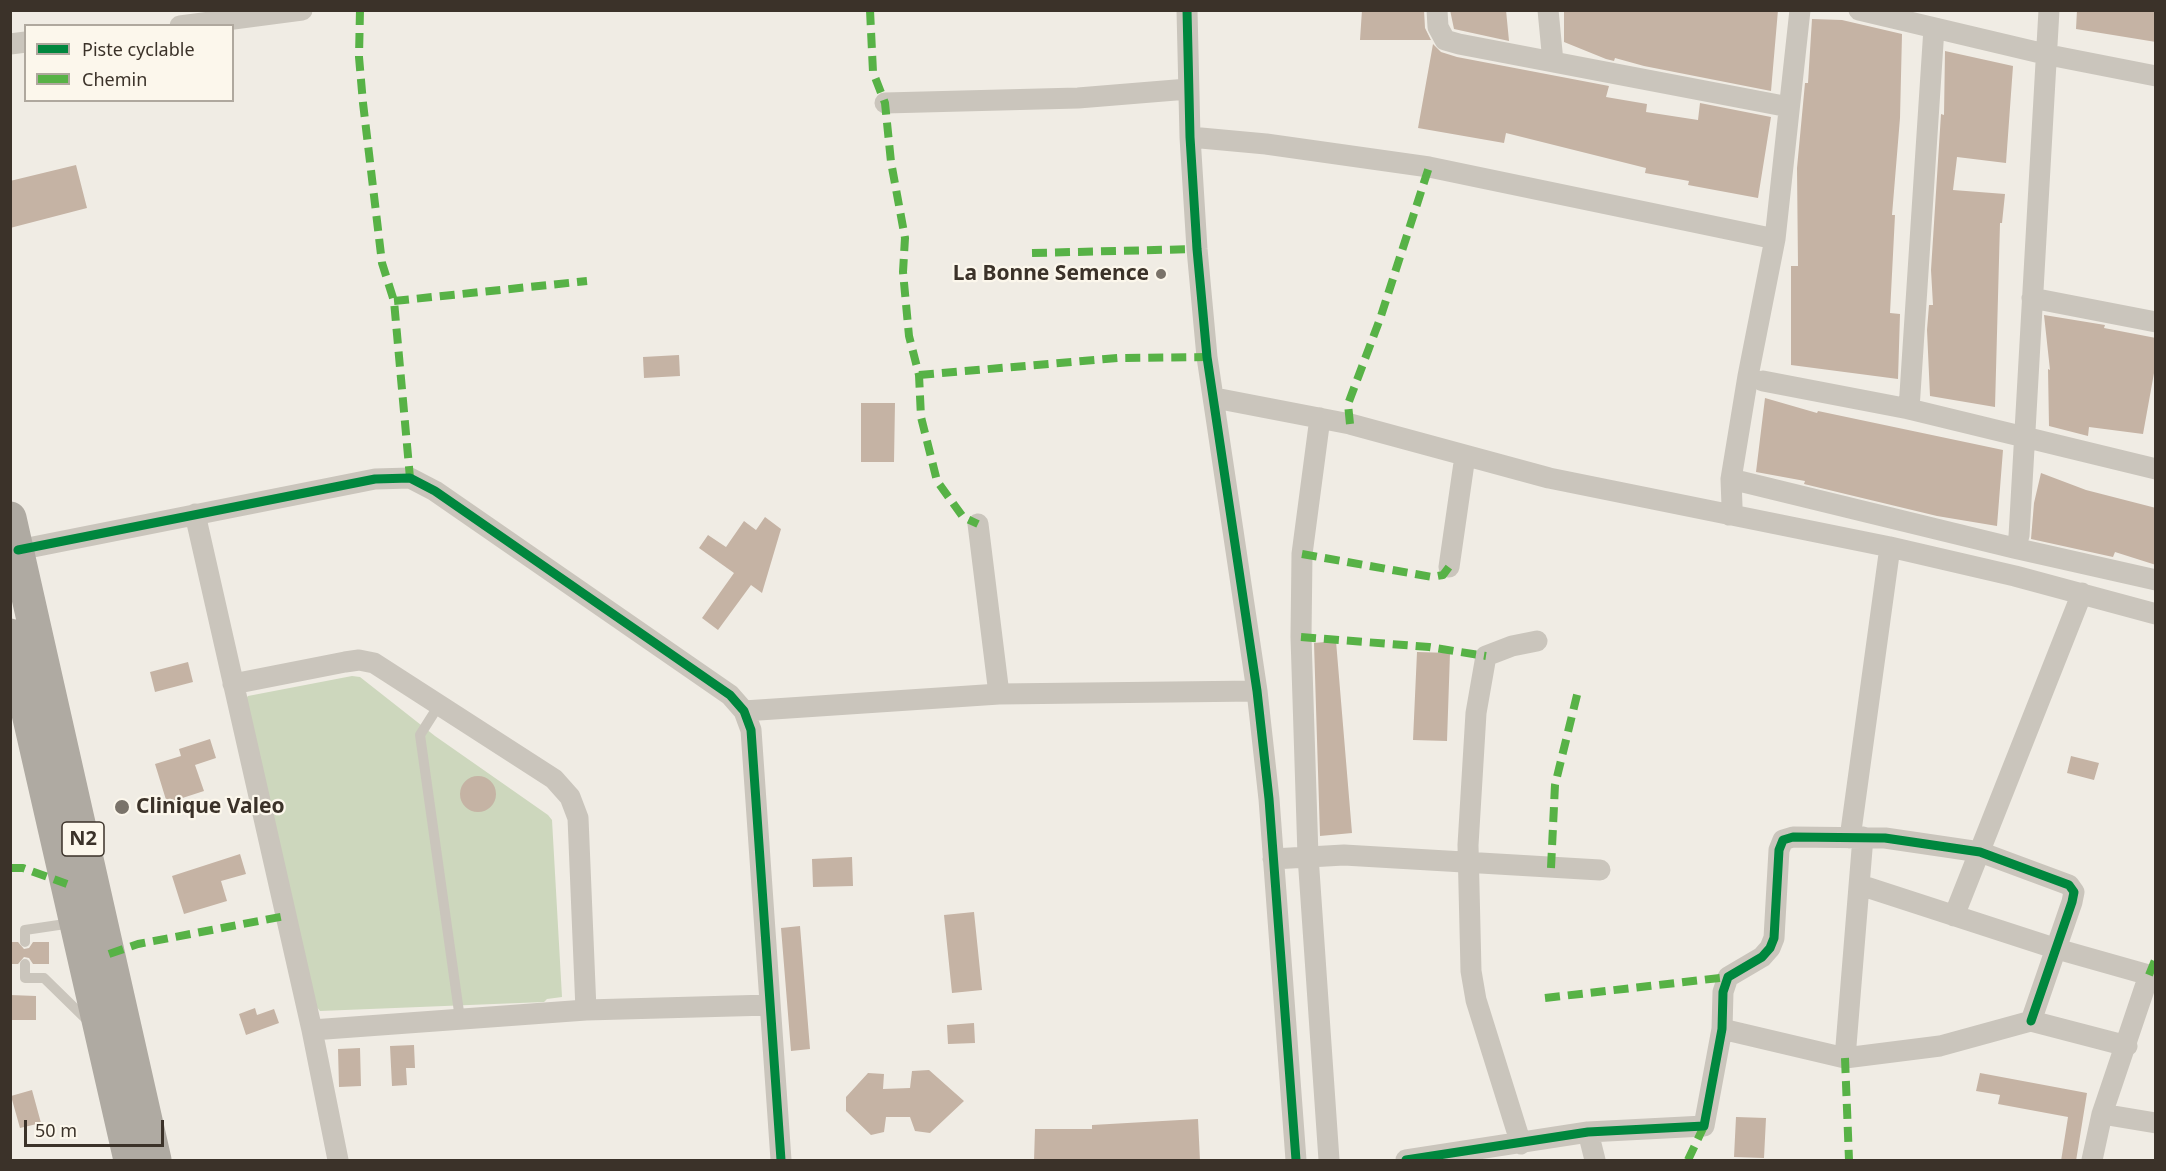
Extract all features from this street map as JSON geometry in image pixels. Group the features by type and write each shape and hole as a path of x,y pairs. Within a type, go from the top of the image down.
{"highway":[{"name":"N2","path":"10,518 155,1161"},
{"name":"N2","path":"10,634 130,1161"}],"street":[{"path":"195,24 302,10"},
{"path":"1187,10 1190,137 1202,303 1257,691 1273,859 1296,1161"},
{"path":"1437,10 1438,27 1445,40 1789,107"},
{"path":"1548,10 1553,62"},
{"path":"1729,515 1731,478 1775,239 1800,10"},
{"path":"1860,10 2046,54 2156,75"},
{"path":"2019,536 2049,10"},
{"path":"1909,409 1934,28"},
{"path":"885,103 1078,98 1188,89"},
{"path":"1190,137 1266,144 1429,167 1775,239"},
{"path":"2032,298 2156,322"},
{"path":"1763,381 1909,409 2156,469"},
{"path":"1215,398 1320,418 1549,478 1890,547 2082,593 2156,614"},
{"path":"1320,418 1302,554 1301,637 1308,856 1329,1161"},
{"path":"1449,567 1465,456"},
{"path":"18,550 375,479 410,478 435,491 730,695 744,711 751,730 781,1161"},
{"path":"1731,478 2014,548 2156,580"},
{"path":"195,514 312,1030 338,1161"},
{"path":"978,524 999,694"},
{"path":"1845,1058 1860,885 1856,837 1890,547"},
{"path":"1954,916 2082,593"},
{"path":"1521,1144 1476,1000 1471,971 1468,864 1476,713 1486,656 1512,646 1537,641"},
{"path":"233,684 359,660 374,663 554,779 570,797 578,818 586,1010"},
{"path":"744,711 999,694 1257,691"},
{"path":"1406,1161 1588,1132 1704,1126 1722,1029 1723,992 1728,977 1762,957 1770,948 1774,938 1779,850 1782,840 1793,837 1856,837 1980,852 2069,885 2074,892 2072,902 2031,1021"},
{"path":"1273,859 1344,855 1600,870"},
{"path":"1860,885 2057,949 2152,975 2102,1114 2091,1161"},
{"path":"312,1030 586,1010 770,1005"},
{"path":"1722,1029 1845,1058 1940,1046 2031,1021 2127,1046"},
{"path":"2102,1114 2156,1122"},
{"path":"1588,1132 1595,1161"}],"lane":[{"path":"439,705 420,735 460,1019"},
{"path":"25,942 25,930 75,922"},
{"path":"25,964 25,978 44,978 100,1034"}],"green space":[{"path":"352,676 360,677 435,736 552,820 562,997 547,999 544,1002 320,1011 315,1005 240,705 248,696"}],"building":[{"path":"1362,10 1424,10 1425,28 1431,40 1360,40"},
{"path":"1450,10 1506,10 1509,41 1454,29"},
{"path":"1564,10 1778,10 1771,91 1644,66 1615,58 1614,61 1606,59 1564,42"},
{"path":"2077,10 2156,10 2156,42 2076,29"},
{"path":"1812,19 1842,20 1902,34 1900,118 1892,215 1895,215 1890,313 1900,314 1898,379 1791,365 1791,266 1798,266 1797,168 1805,83 1808,83"},
{"path":"1433,44 1441,52 1457,57 1609,86 1606,97 1647,104 1646,112 1698,120 1700,103 1771,117 1758,198 1688,185 1689,181 1645,173 1646,168 1506,133 1504,143 1418,128"},
{"path":"1945,51 2013,66 2006,163 1957,157 1953,190 2005,194 2002,223 2000,223 1995,407 1930,396 1927,330 1929,305 1933,305 1931,270 1941,114 1944,115"},
{"path":"76,165 87,208 10,228 10,181"},
{"path":"2044,315 2105,325 2104,328 2156,338 2156,362 2143,434 2089,427 2088,436 2049,426 2048,369 2050,370"},
{"path":"679,355 680,376 644,378 643,357"},
{"path":"1765,398 1817,413 1818,411 2003,450 1997,526 1937,516 1804,484 1805,481 1756,472"},
{"path":"861,403 895,403 894,462 861,462"},
{"path":"2041,473 2086,490 2156,508 2156,565 2115,552 2113,557 2031,539 2034,503"},
{"path":"765,517 781,529 762,593 751,585 718,630 702,618 734,573 699,548 708,535 726,547 744,521 756,530"},
{"path":"1336,641 1352,833 1320,836 1314,643"},
{"path":"1417,652 1450,653 1447,741 1413,740"},
{"path":"188,662 193,682 155,692 150,672"},
{"path":"210,739 216,758 195,765 204,791 167,803 155,764 181,756 179,749"},
{"path":"2071,756 2099,763 2094,780 2067,773"},
{"path":"478,776 491,781 496,794 491,807 478,812 465,807 460,794 465,781"},
{"path":"240,854 246,874 221,881 227,901 184,914 172,876"},
{"path":"852,857 853,886 813,887 812,859"},
{"path":"974,912 982,990 952,993 944,915"},
{"path":"800,926 810,1049 791,1051 781,928"},
{"path":"12,942 18,942 24,949 29,948 33,942 49,942 49,964 33,964 29,958 24,957 18,964 12,964"},
{"path":"10,995 36,996 36,1020 10,1020"},
{"path":"255,1008 257,1015 274,1009 279,1023 246,1035 239,1014"},
{"path":"974,1023 975,1043 948,1044 947,1025"},
{"path":"414,1045 415,1068 406,1068 407,1085 392,1086 390,1046"},
{"path":"360,1048 361,1086 339,1087 338,1049"},
{"path":"929,1070 964,1101 930,1133 915,1131 910,1117 886,1117 884,1132 871,1135 846,1111 846,1097 868,1073 884,1074 883,1089 910,1088 912,1071"},
{"path":"1980,1073 2087,1093 2076,1161 2061,1161 2068,1117 1998,1104 2000,1095 1976,1091"},
{"path":"32,1090 41,1123 20,1128 11,1096"},
{"path":"1736,1117 1766,1118 1764,1158 1734,1157"},
{"path":"1198,1119 1200,1161 1034,1161 1035,1129 1092,1129 1092,1125"}],"marked path":[{"path":"360,10 359,57 363,103 382,263 394,301 410,478"},
{"path":"870,10 873,72 885,103 891,162 905,238 903,272 909,336 919,375 921,417 937,481 963,517 978,524"},
{"path":"1350,424 1348,404 1380,319 1429,167"},
{"path":"1032,253 1197,249"},
{"path":"394,301 587,281"},
{"path":"919,375 1118,358 1207,357"},
{"path":"1302,554 1432,577 1443,575 1449,567"},
{"path":"1301,637 1429,647 1486,656"},
{"path":"1551,868 1555,785 1578,691"},
{"path":"10,868 23,868 67,884"},
{"path":"109,954 138,944 285,916"},
{"path":"2149,975 2156,958"},
{"path":"1545,998 1728,977"},
{"path":"1845,1058 1849,1160"},
{"path":"1688,1160 1704,1126"}],"cycle path":[{"path":"1187,10 1190,137 1207,357 1257,691 1269,799 1296,1160"},
{"path":"18,550 375,479 410,478 435,491 730,695 744,711 751,730 781,1160"},
{"path":"1406,1160 1588,1132 1704,1126 1722,1029 1723,992 1728,977 1762,957 1770,948 1774,938 1779,850 1783,840 1793,837 1885,838 1980,852 2069,885 2074,892 2072,902 2031,1021"}],"place":[{"name":"La Bonne Semence","path":"1161,274"},
{"name":"Clinique Valeo","path":"122,807"}]}
